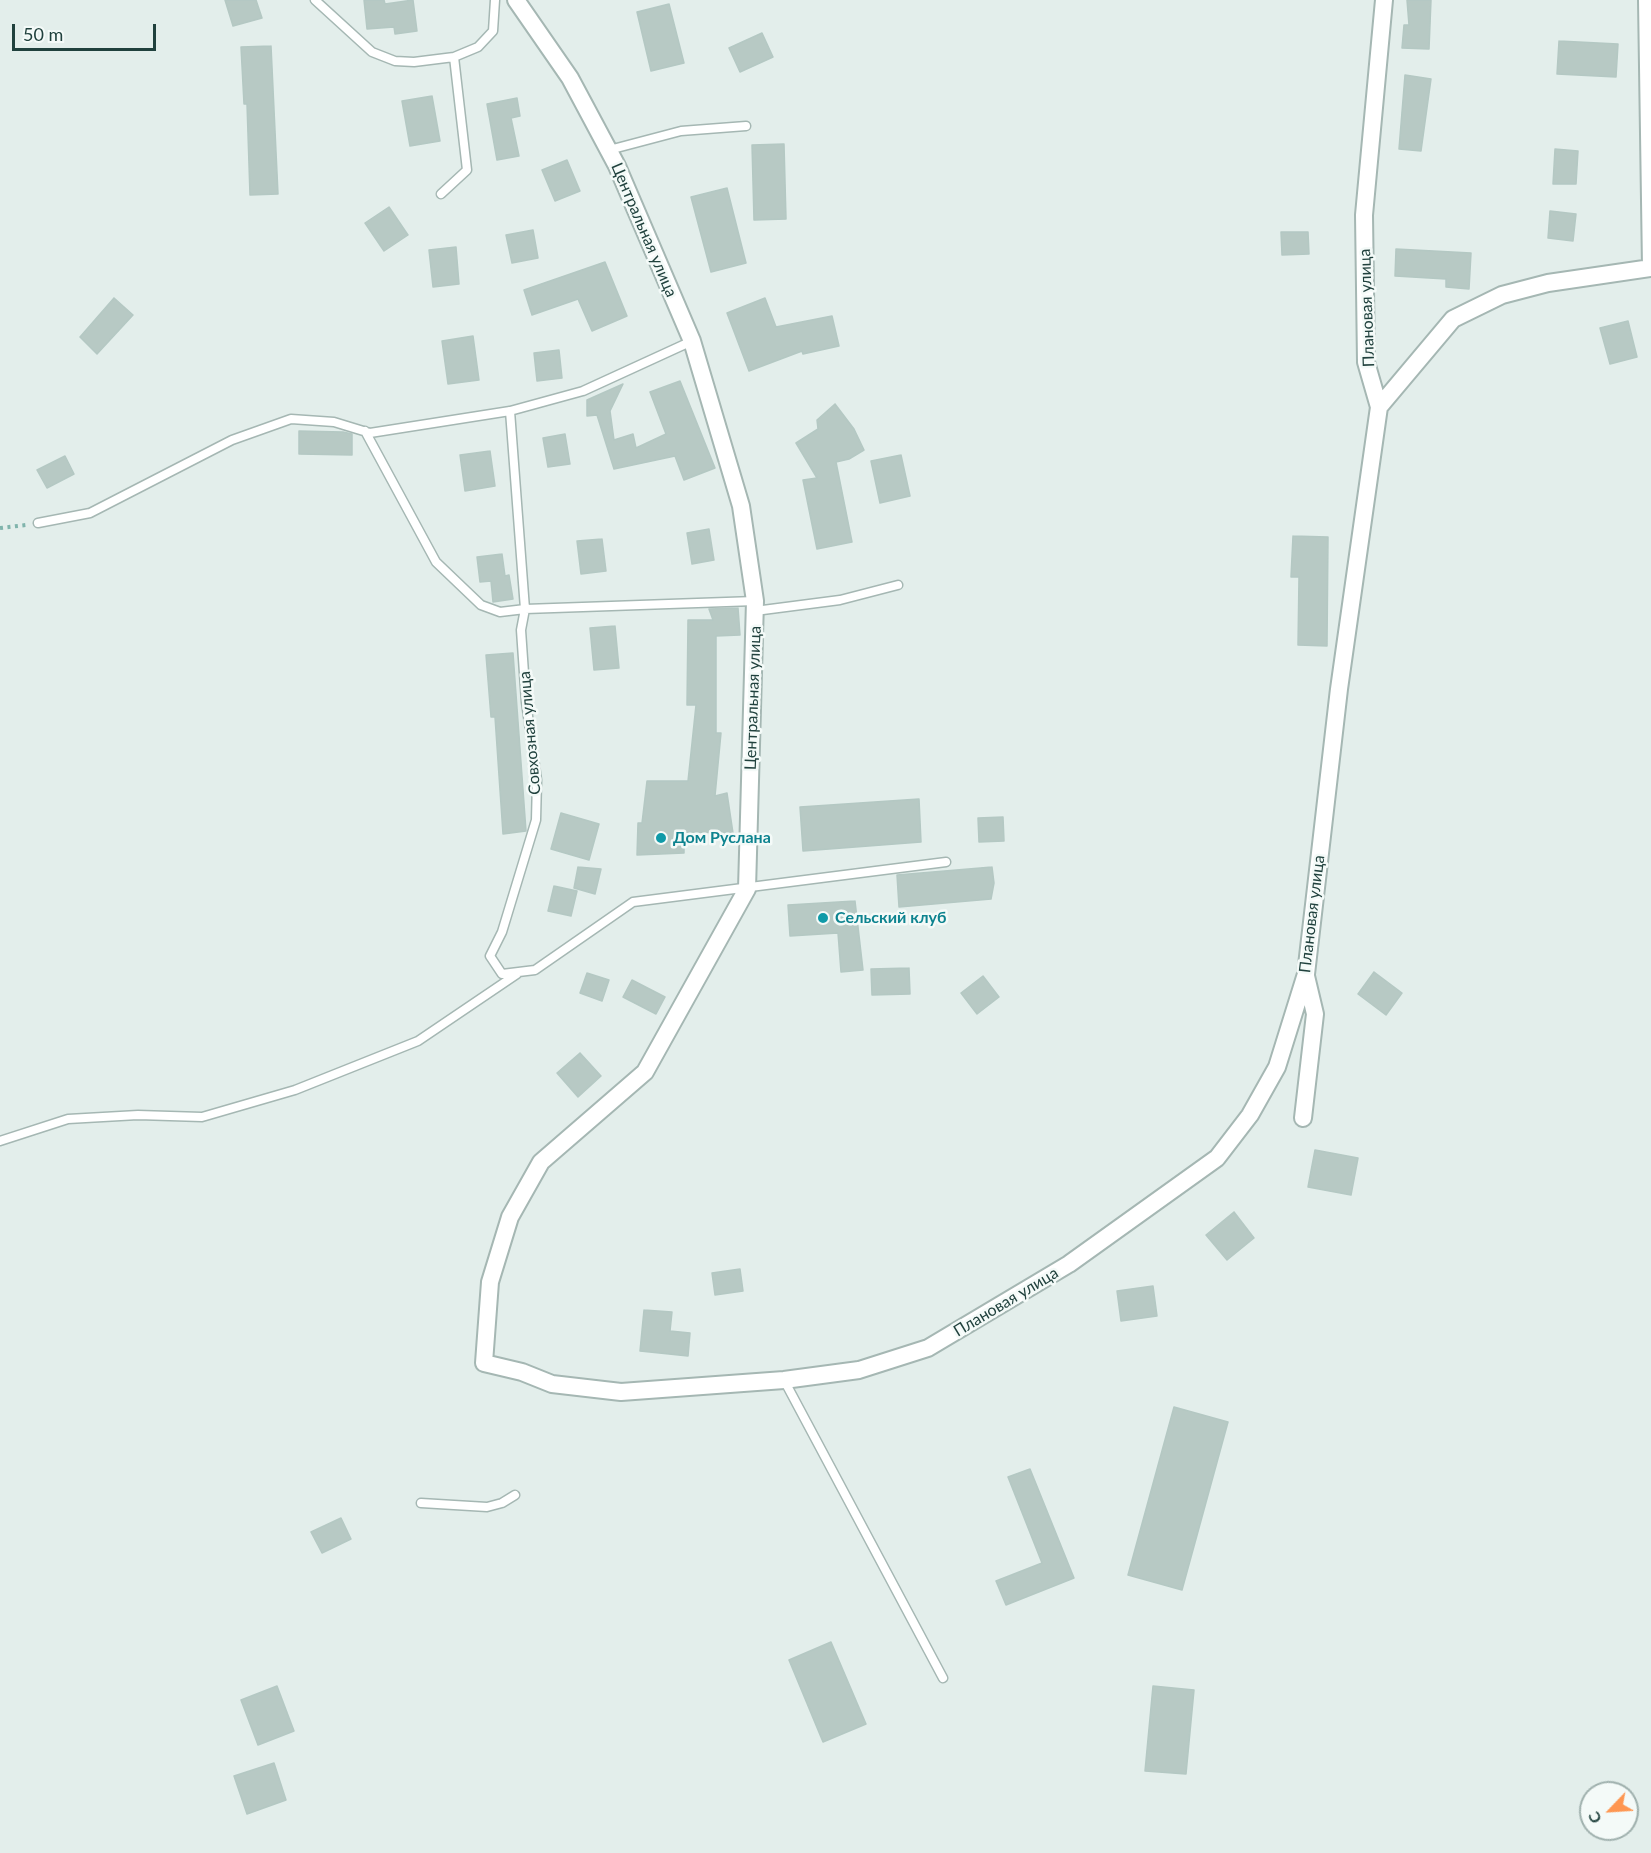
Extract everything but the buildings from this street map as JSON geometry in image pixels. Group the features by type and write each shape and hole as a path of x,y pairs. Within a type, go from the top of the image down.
{"street":[{"name":"Центральная улица","path":"484,1363 490,1282 510,1217 541,1162 645,1072 747,889 755,606 741,506 720,427 692,341 609,150 570,78 516,0"},
{"name":"Плановая улица","path":"484,1363 522,1372 552,1384 621,1392 784,1380 860,1370 928,1348 1069,1264 1216,1158 1250,1115 1277,1067 1306,974 1339,689 1379,407 1366,362 1364,215 1384,0"},
{"path":"1379,407 1453,319 1502,295 1548,284 1651,267 1647,0"},
{"path":"1303,1118 1315,1014 1306,974"}],"lane":[{"path":"315,0 372,52 395,60 414,62 454,57 478,47 493,31 495,0"},
{"path":"441,194 467,170 454,57"},
{"path":"609,150 681,131 746,126"},
{"path":"38,523 90,513 232,440 291,419 334,422 370,433 510,411 584,391 692,341"},
{"name":"Совхозная улица","path":"510,411 525,609 521,630 526,702 537,780 536,820 502,932 490,956 502,974 520,972"},
{"path":"365,431 436,562 481,605 500,612 525,609 755,606 840,600 898,585"},
{"path":"0,1142 68,1119 138,1115 202,1117 295,1090 418,1041 520,972 535,970 633,902 946,862"},
{"path":"784,1380 943,1678"},
{"path":"421,1503 488,1507 502,1503 515,1495"}],"path":[{"path":"0,528 38,523"}],"place":[{"name":"Дом Руслана","path":"661,838"},
{"name":"Сельский клуб","path":"823,918"}]}
